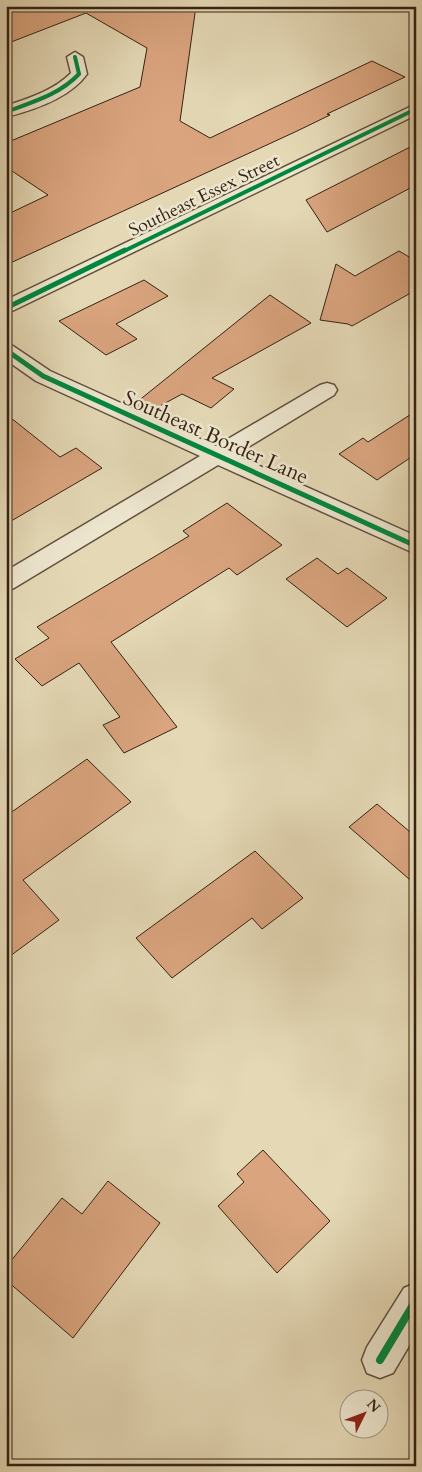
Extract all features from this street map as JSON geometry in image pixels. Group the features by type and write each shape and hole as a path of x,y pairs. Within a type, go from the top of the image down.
{"street":[{"path":"6,112 60,90 73,82 79,74 75,56"},
{"name":"Southeast Essex Street","path":"6,308 416,109"},
{"name":"Southeast Border Lane","path":"6,350 43,376 71,390 416,546"},
{"path":"6,582 220,456 327,390"},
{"path":"380,1360 416,1300"}],"building":[{"path":"6,6 196,6 180,121 210,138 372,61 405,77 327,114 330,115 295,132 6,265 6,215 48,195 6,167 6,143 140,87 147,48 86,13 6,44"},
{"path":"416,144 416,185 327,232 306,200"},
{"path":"399,251 416,261 416,290 352,326 320,320 336,264 355,276"},
{"path":"144,280 168,296 116,324 137,339 106,355 59,321"},
{"path":"270,295 311,323 212,378 234,389 211,408 182,394 147,413 132,406"},
{"path":"416,411 416,454 377,480 339,454 363,438 368,442"},
{"path":"6,414 60,457 76,448 102,468 6,524"},
{"path":"227,503 282,545 237,575 229,568 111,642 177,727 124,753 103,725 120,717 79,663 42,686 15,659 49,638 37,627 189,536 183,531"},
{"path":"317,558 338,574 347,568 387,598 347,627 286,579"},
{"path":"87,759 131,802 23,880 59,920 6,959 6,816"},
{"path":"377,804 416,837 416,885 349,827"},
{"path":"255,851 303,898 262,929 252,918 172,978 136,938"},
{"path":"263,1150 330,1221 277,1273 218,1206 244,1182 237,1174"},
{"path":"108,1181 160,1223 73,1338 6,1280 6,1267 62,1198 82,1214"}],"cycle path":[{"path":"6,112 45,98 64,88 79,74 75,57"},
{"path":"6,308 416,109"},
{"path":"6,350 43,376 416,546"},
{"path":"380,1360 416,1300"}]}
